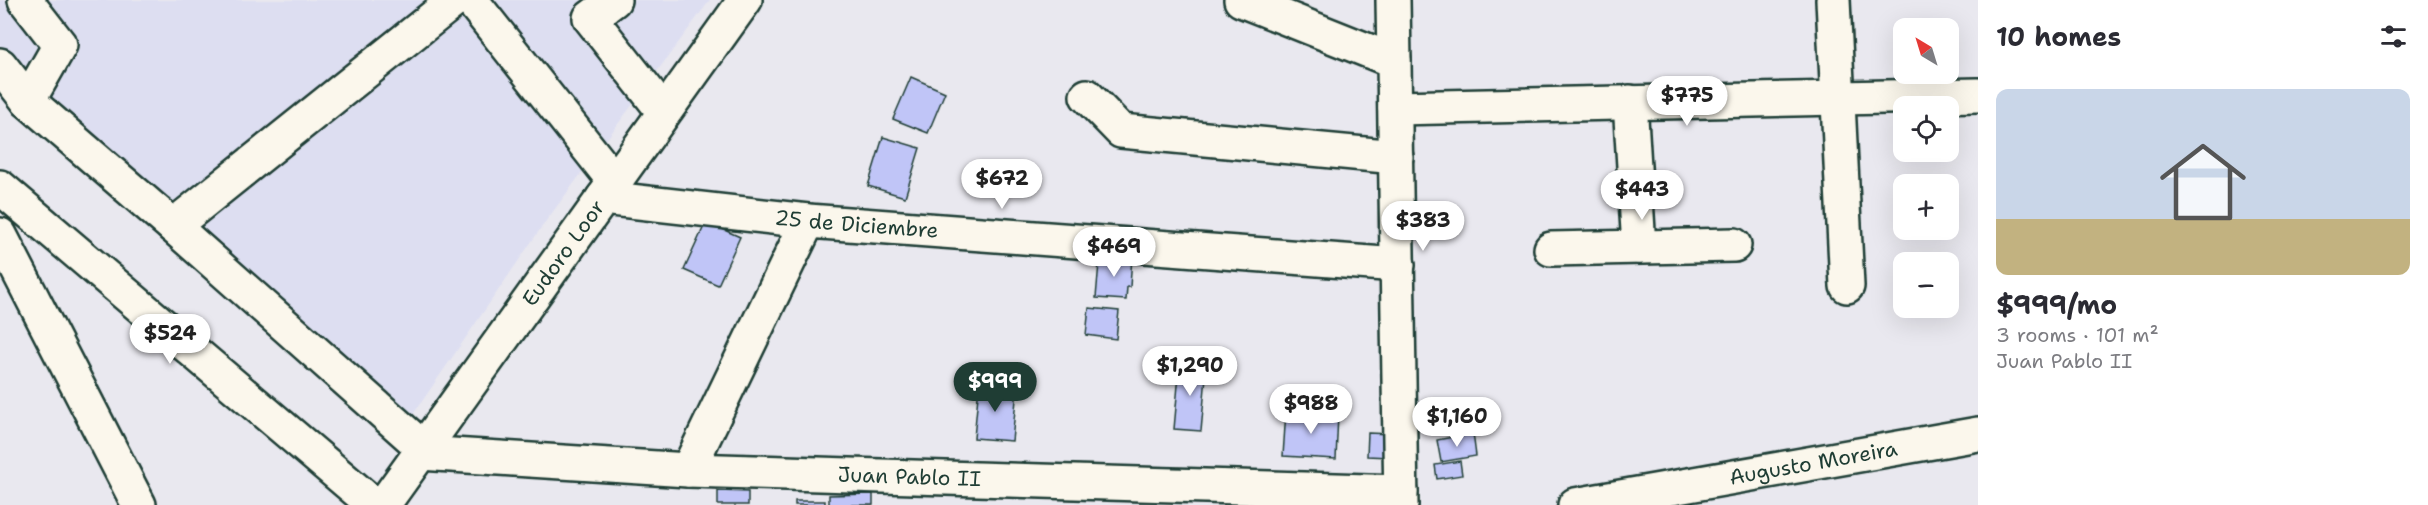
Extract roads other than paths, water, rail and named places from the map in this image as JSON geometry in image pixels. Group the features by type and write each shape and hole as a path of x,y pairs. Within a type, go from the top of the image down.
{"street":[{"path":"25,0 60,45 28,101"},
{"path":"173,226 456,0"},
{"path":"471,0 609,190"},
{"path":"614,0 590,18 664,112"},
{"name":"Eudoro Loor","path":"382,505 745,0"},
{"path":"1241,0 1394,62"},
{"path":"1394,0 1401,499"},
{"path":"1833,0 1847,286"},
{"path":"0,65 28,101 173,226 421,450"},
{"path":"1395,108 1978,95"},
{"path":"1087,96 1121,131 1396,157"},
{"path":"1630,102 1639,247"},
{"path":"0,187 374,505"},
{"name":"25 de Diciembre","path":"609,190 808,221 1398,265"},
{"path":"688,470 808,221"},
{"path":"0,235 139,505"},
{"path":"1551,249 1734,245"},
{"name":"Augusto Moreira","path":"1575,505 1978,434"},
{"name":"Juan Pablo II","path":"421,450 688,470 1401,499"}]}
